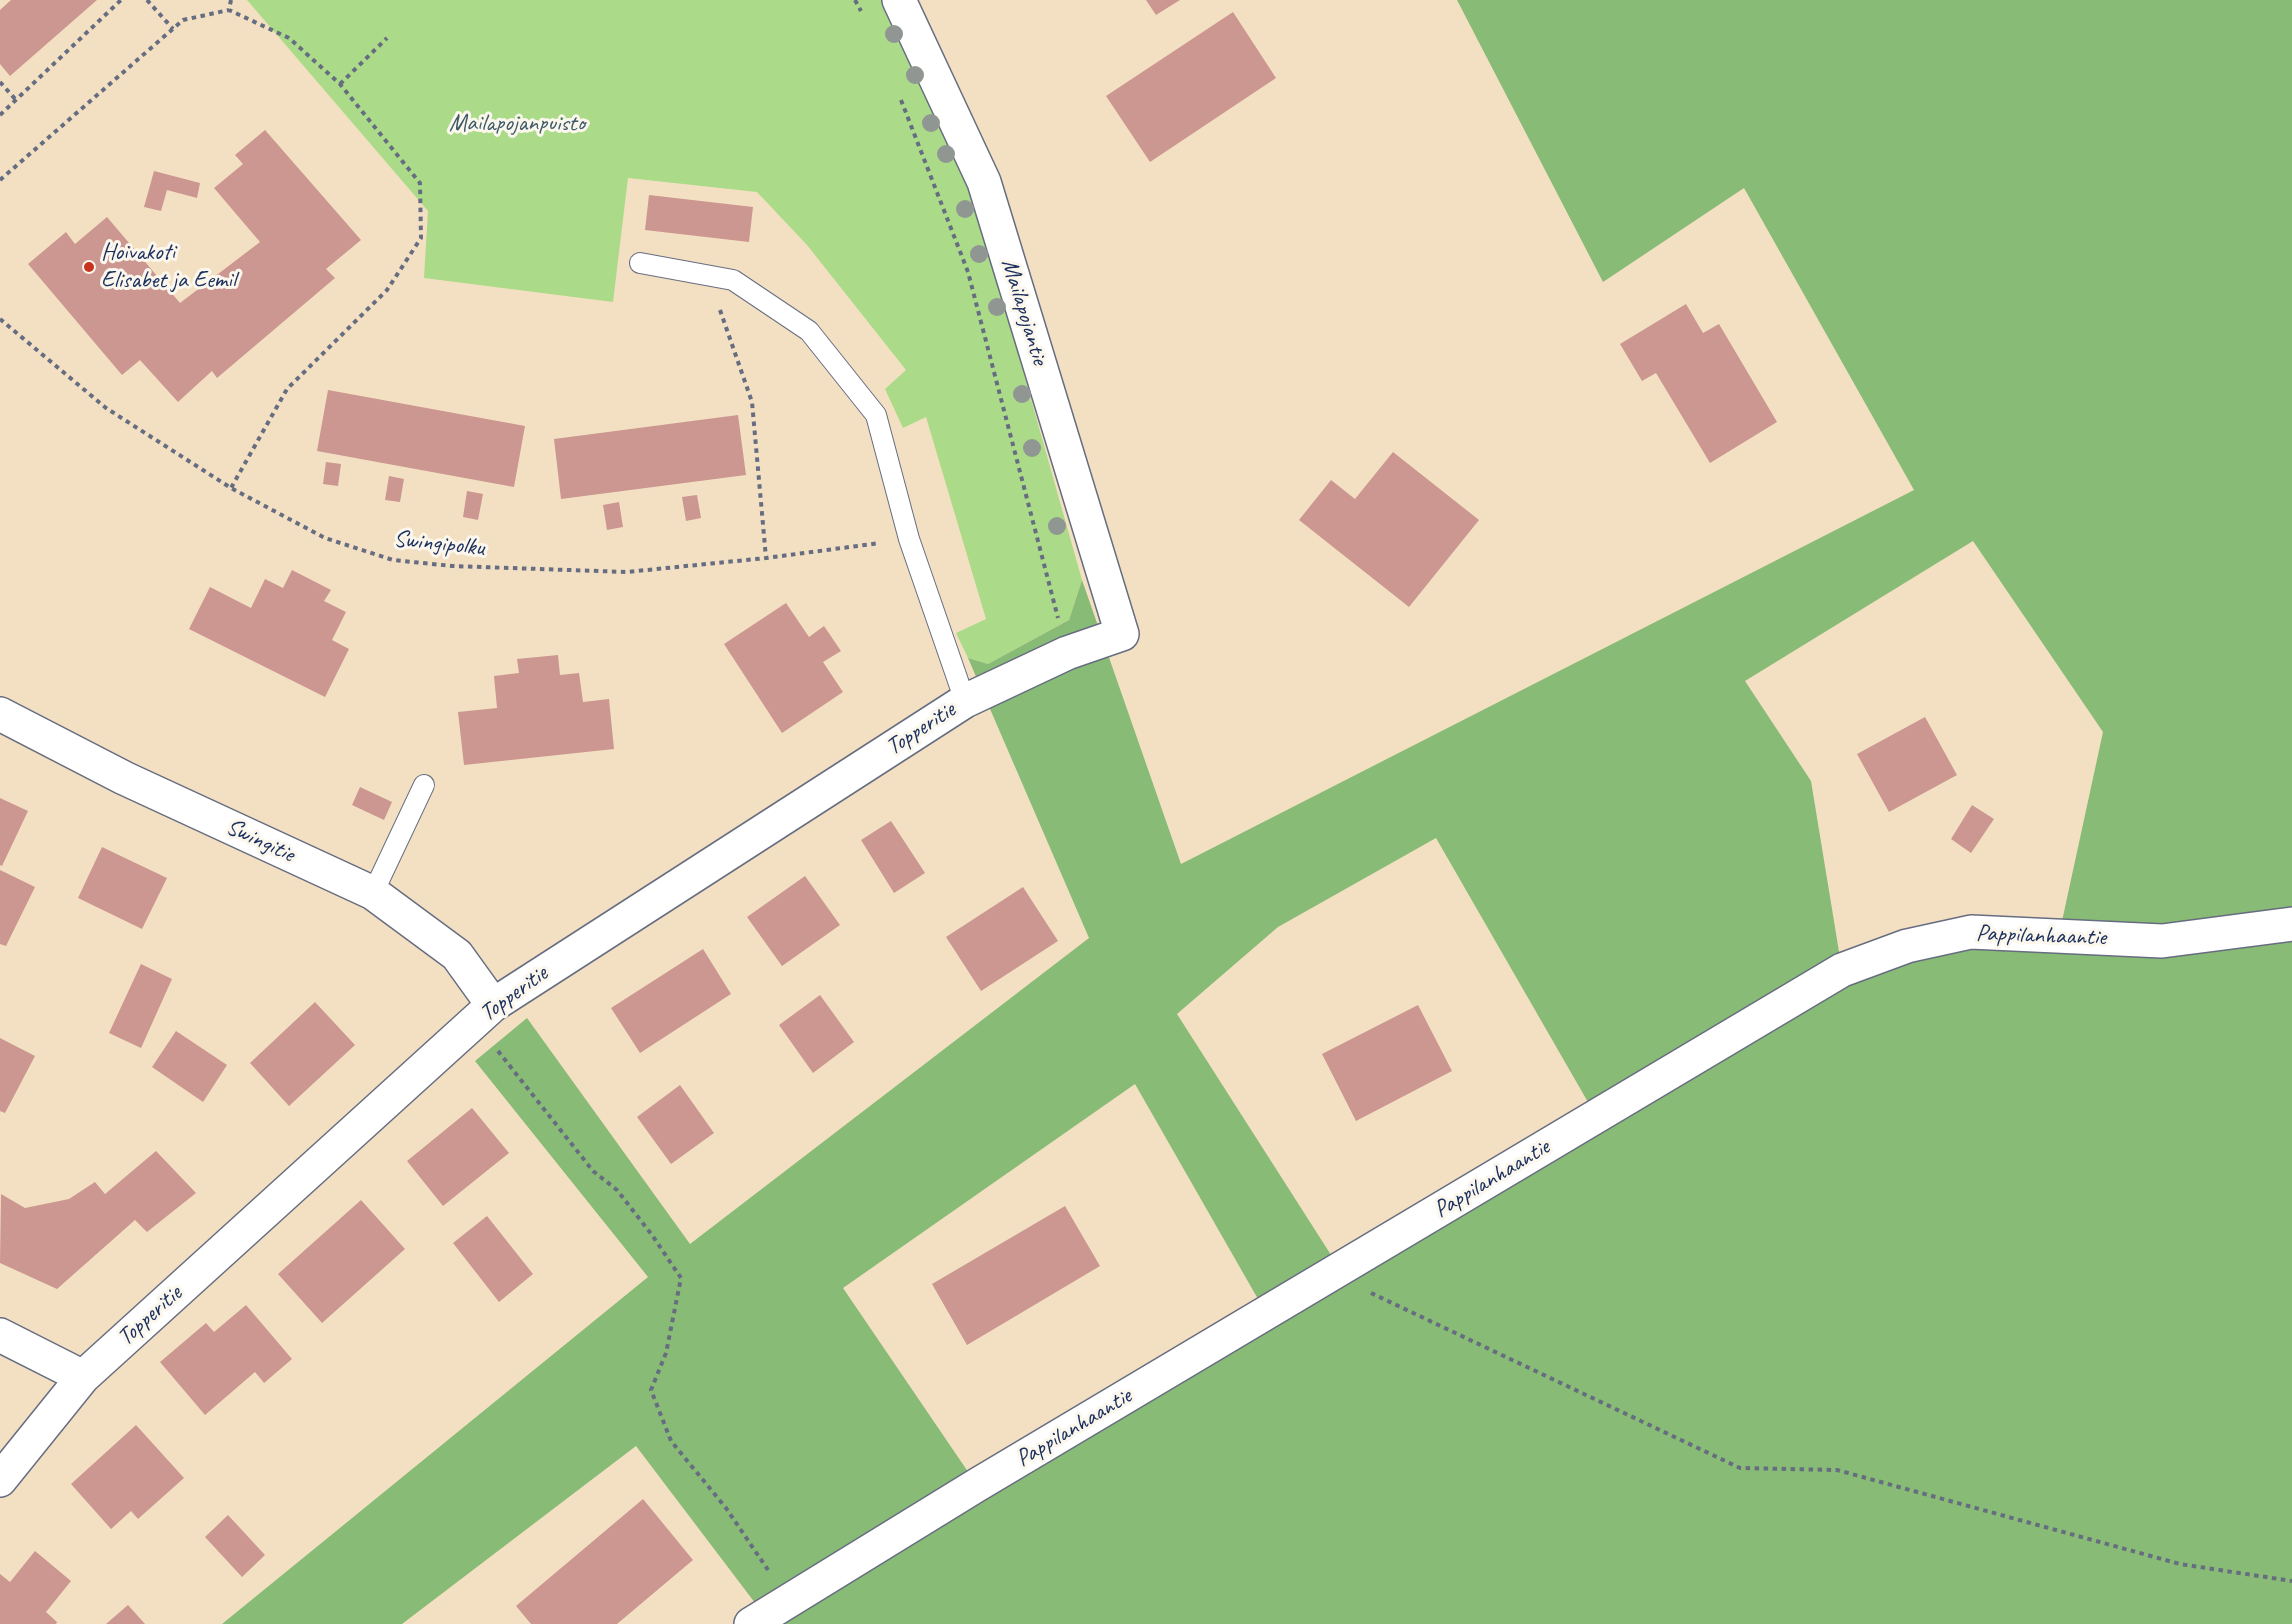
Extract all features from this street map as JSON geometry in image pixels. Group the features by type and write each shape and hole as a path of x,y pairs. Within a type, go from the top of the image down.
{"street":[{"name":"Mailapojantie","path":"899,0 984,182 1122,634"},
{"name":"Topperitie","path":"0,1480 83,1377 484,1014 965,701 1067,653 1122,634"},
{"name":"Swingitie","path":"0,714 124,778 373,893 457,955 484,1014"},
{"name":"Pappilanhaantie","path":"751,1624 968,1491 1842,970 1907,946 1971,932 2162,941 2292,924"},
{"path":"0,1335 83,1377"}],"lane":[{"path":"640,263 733,280 809,331 876,414 909,539 965,701"},
{"path":"373,893 424,785"}],"path":[{"path":"0,115 121,0"},
{"path":"147,0 173,29"},
{"path":"229,10 231,0"},
{"path":"855,0 866,21"},
{"path":"0,180 183,21 229,10 289,38 340,84 420,183 421,238 387,290 288,389 231,488"},
{"path":"340,84 387,38"},
{"path":"0,82 16,100"},
{"path":"898,93 968,272 1067,653"},
{"path":"723,278 719,307 752,402 766,558"},
{"name":"Swingipolku","path":"0,319 106,408 231,488 326,538 393,560 452,566 627,572 766,558 909,539"},
{"path":"484,1014 593,1170 617,1190 652,1235 681,1278 666,1353 651,1390 671,1441 726,1508 789,1601"},
{"path":"1331,1274 1740,1468 1838,1470 2180,1564 2292,1581"}],"green space":[{"name":"Mailapojanpuisto","path":"247,0 888,0 970,183 1082,580 1069,620 988,664 968,658 956,633 986,619 926,417 903,428 885,389 906,370 807,245 757,192 628,178 613,302 424,278 428,211"},
{"path":"1457,0 2292,0 2292,1624 771,1624 636,1446 402,1624 222,1624 648,1277 475,1061 527,1018 690,1244 1089,938 968,658 988,664 1069,620 1082,580 1181,864 1914,490 1744,188 1603,282","holes":["1973,541 2103,732 2059,935 1971,932 1842,970 1811,781 1745,681","1436,838 1596,1116 1340,1269 1177,1014 1278,927","1135,1084 1266,1313 977,1485 843,1288"]}],"building":[{"path":"11,0 97,0 10,76 0,64 0,10"},
{"path":"1146,0 1180,0 1156,15"},
{"path":"1233,12 1276,78 1150,162 1106,96"},
{"name":"Hoivakoti Elisabet ja Eemil","path":"265,130 361,240 326,269 335,278 217,378 212,371 178,402 140,360 122,375 28,264 66,232 75,244 107,217 180,303 260,242 214,188 243,164 235,155"},
{"path":"154,171 200,183 197,198 167,190 161,211 144,207"},
{"path":"649,195 753,207 749,242 645,230"},
{"path":"1686,304 1703,333 1719,324 1777,422 1710,463 1656,373 1642,381 1620,344"},
{"path":"328,390 525,426 514,487 317,451"},
{"path":"738,415 746,475 561,499 554,439"},
{"path":"1393,452 1479,520 1409,607 1299,520 1331,480 1355,499"},
{"path":"326,462 341,464 338,486 323,484"},
{"path":"389,476 404,479 400,502 385,500"},
{"path":"467,491 483,494 478,520 463,517"},
{"path":"697,495 701,518 686,521 682,497"},
{"path":"619,502 623,527 607,530 603,505"},
{"path":"292,570 331,590 324,601 346,612 332,640 349,649 325,697 189,629 210,587 251,608 265,579 283,588"},
{"path":"786,603 809,637 824,626 841,651 823,662 843,692 782,733 724,644"},
{"path":"558,655 560,675 579,673 583,702 609,699 614,749 464,765 458,712 497,708 494,676 519,673 517,659"},
{"path":"1925,717 1957,775 1889,812 1857,754"},
{"path":"360,787 392,802 384,820 352,805"},
{"path":"0,798 28,811 2,866 0,865"},
{"path":"1972,805 1994,819 1971,853 1951,839"},
{"path":"891,821 925,873 894,893 861,840"},
{"path":"102,847 167,878 142,929 78,898"},
{"path":"0,870 35,887 6,946 0,944"},
{"path":"805,876 840,925 782,966 747,917"},
{"path":"1023,887 1058,941 981,991 946,937"},
{"path":"703,949 731,994 640,1053 611,1008"},
{"path":"141,964 172,979 141,1048 109,1033"},
{"path":"820,995 854,1042 813,1073 779,1025"},
{"path":"315,1002 355,1045 289,1106 250,1063"},
{"path":"1418,1005 1452,1071 1356,1121 1322,1054"},
{"path":"176,1031 227,1065 203,1102 152,1067"},
{"path":"0,1038 35,1056 5,1113 0,1111"},
{"path":"680,1085 714,1133 671,1164 637,1117"},
{"path":"472,1108 509,1153 443,1206 407,1161"},
{"path":"156,1151 196,1193 147,1232 135,1220 57,1289 0,1263 1,1194 25,1208 69,1199 95,1182 105,1194"},
{"path":"361,1200 405,1249 322,1323 278,1274"},
{"path":"1065,1206 1100,1266 967,1345 932,1284"},
{"path":"487,1216 533,1274 499,1302 453,1243"},
{"path":"246,1305 292,1359 264,1383 255,1372 205,1415 160,1362 206,1323 214,1332"},
{"path":"136,1425 184,1478 138,1519 131,1511 111,1529 71,1484"},
{"path":"643,1499 693,1560 617,1624 531,1624 516,1606"},
{"path":"228,1515 265,1555 242,1577 205,1537"},
{"path":"35,1551 71,1581 46,1612 57,1622 56,1624 0,1624 0,1574 10,1582"},
{"path":"128,1605 145,1624 106,1624"}],"place":[{"name":"Hoivakoti Elisabet ja Eemil","path":"89,267"}]}
